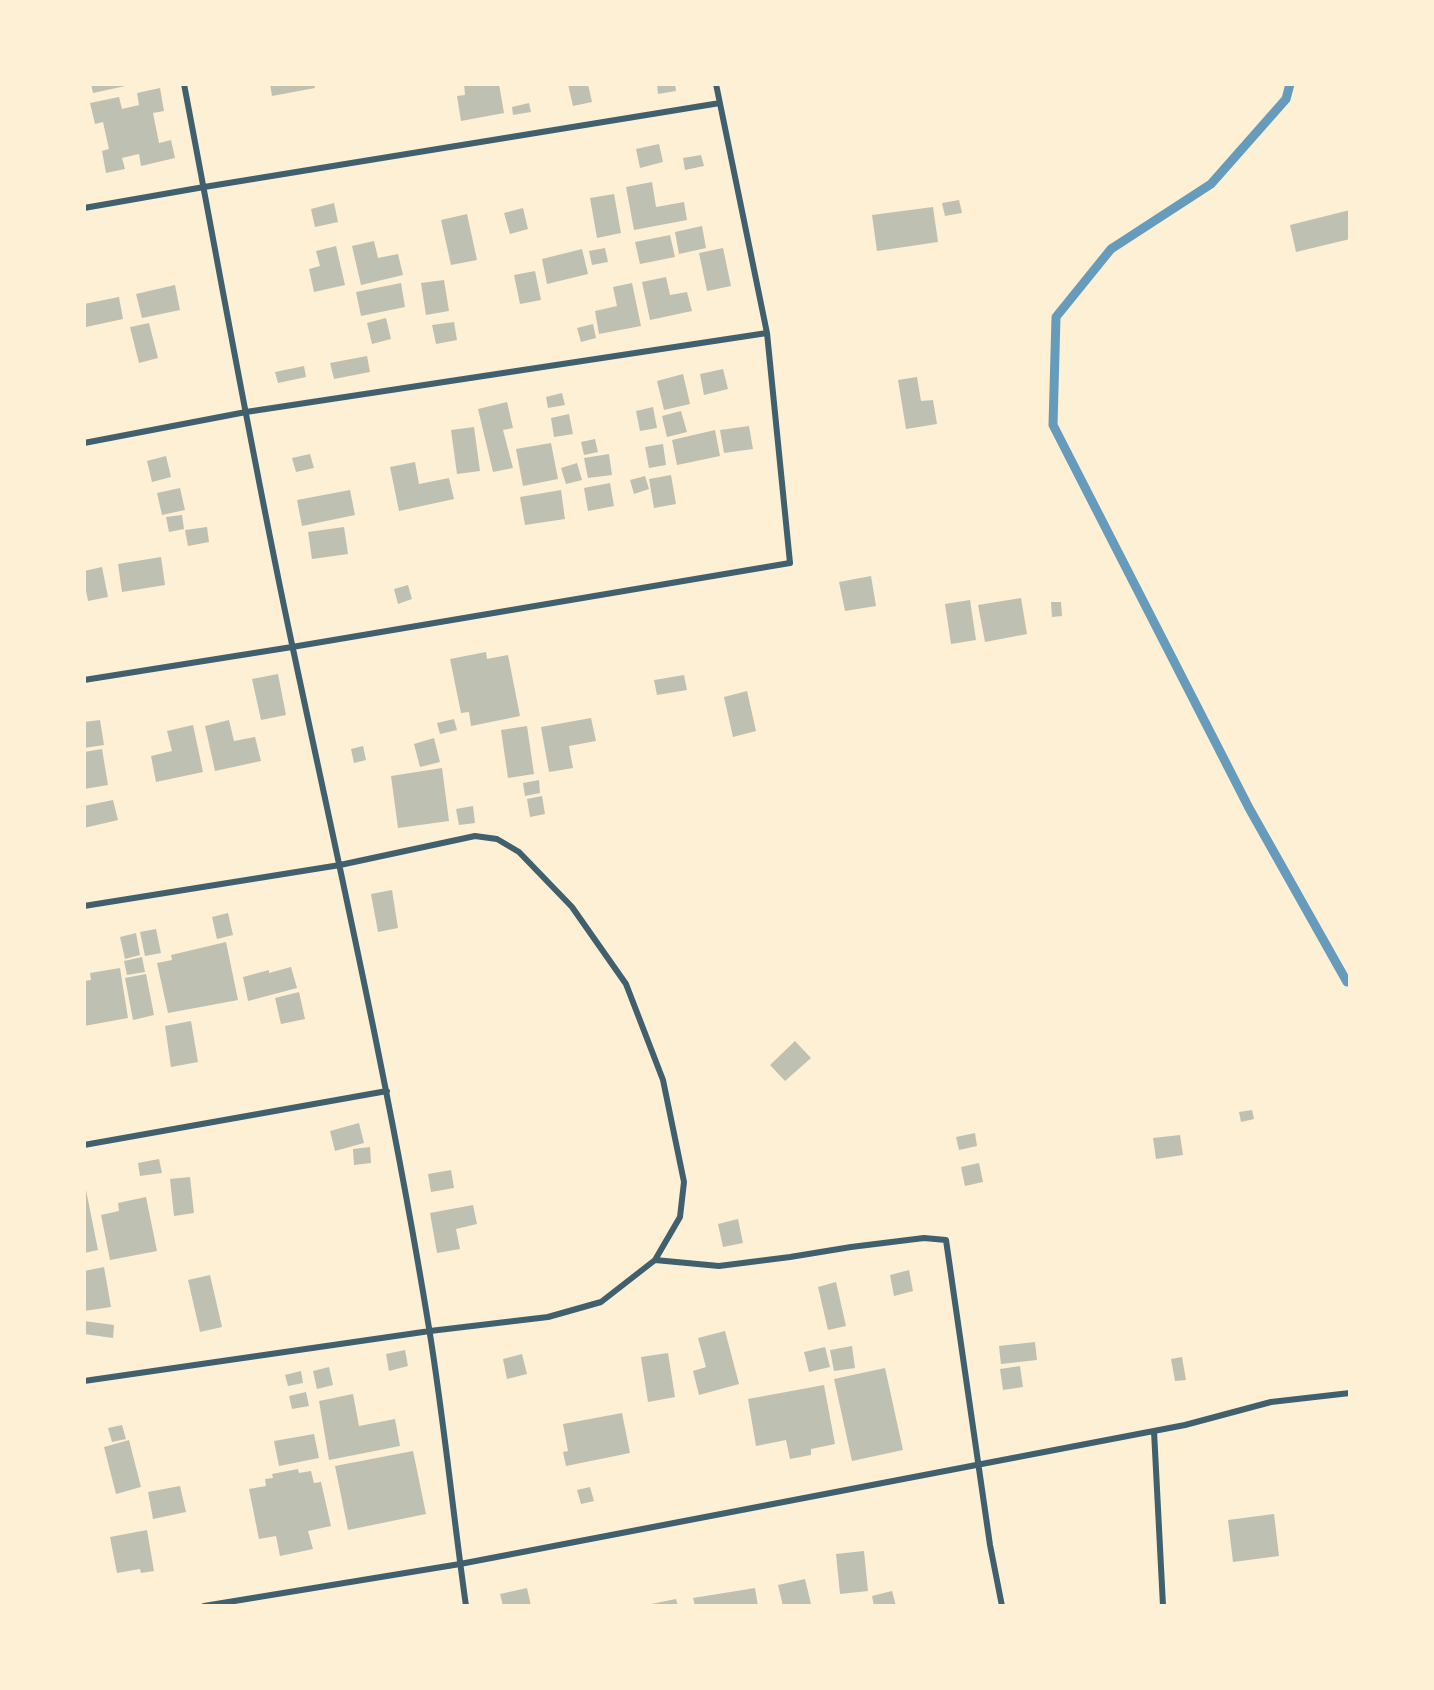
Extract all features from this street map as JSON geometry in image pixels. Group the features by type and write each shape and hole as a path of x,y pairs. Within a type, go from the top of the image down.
{"street":[{"path":"184,84 292,646 387,1091 430,1331 466,1606"},
{"path":"84,680 790,563 767,333 716,84"},
{"path":"84,208 720,104"},
{"path":"84,443 246,412 767,333"},
{"path":"84,906 340,865 475,836 496,839 519,852 572,907 626,984 663,1080 684,1182 680,1217 655,1260 601,1302 548,1317 430,1331 84,1382"},
{"path":"84,1145 387,1091"},
{"path":"655,1260 719,1266 790,1257 850,1246 924,1239 946,1240 990,1545 1002,1606"},
{"path":"204,1606 460,1564 980,1465 1185,1425 1271,1402 1350,1393"},
{"path":"1154,1431 1163,1606"}],"building":[{"path":"91,84 130,84 130,85 93,93"},
{"path":"270,84 314,84 315,88 272,96"},
{"path":"464,84 499,84 504,113 461,121 457,96 465,95"},
{"path":"568,84 588,84 592,102 573,106"},
{"path":"657,84 675,84 676,91 658,94"},
{"path":"160,88 164,111 153,113 159,143 171,140 175,158 141,166 139,154 122,158 125,169 106,173 102,151 109,149 103,122 95,124 90,103 119,97 122,109 139,105 137,93"},
{"path":"529,103 531,112 513,115 512,107"},
{"path":"659,144 663,162 640,168 636,149"},
{"path":"701,155 704,166 685,170 683,158"},
{"path":"652,182 656,207 684,202 687,220 634,230 626,187"},
{"path":"614,194 621,233 597,238 590,198"},
{"path":"959,200 962,213 945,216 942,203"},
{"path":"334,203 338,222 315,227 311,209"},
{"path":"933,207 938,242 877,251 872,215"},
{"path":"523,208 528,229 510,234 504,213"},
{"path":"1350,210 1350,239 1296,252 1290,225"},
{"path":"467,214 477,260 451,265 441,220"},
{"path":"702,226 706,248 679,254 675,232"},
{"path":"670,235 675,257 640,264 635,242"},
{"path":"374,241 378,258 398,254 403,275 361,285 352,246"},
{"path":"336,246 345,285 314,292 309,269 320,266 316,251"},
{"path":"605,248 608,262 592,265 589,251"},
{"path":"723,248 731,286 707,291 699,253"},
{"path":"582,249 588,274 547,284 542,259"},
{"path":"535,271 541,300 520,304 514,275"},
{"path":"666,277 670,295 687,292 692,311 650,320 642,282"},
{"path":"444,280 449,311 426,315 421,283"},
{"path":"401,283 405,307 361,316 356,292"},
{"path":"632,283 641,326 599,334 595,311 617,306 613,287"},
{"path":"175,285 180,310 142,318 136,294"},
{"path":"119,297 123,319 86,327 84,304"},
{"path":"386,318 391,339 372,344 367,323"},
{"path":"454,322 457,340 436,344 432,325"},
{"path":"149,323 158,358 139,363 130,327"},
{"path":"593,324 596,338 581,342 577,328"},
{"path":"367,356 370,372 334,379 330,363"},
{"path":"304,366 306,377 278,383 275,372"},
{"path":"723,369 728,389 704,395 700,374"},
{"path":"683,374 690,404 664,410 657,381"},
{"path":"917,377 921,401 933,400 937,424 906,429 898,380"},
{"path":"562,393 565,405 548,408 546,397"},
{"path":"507,402 513,428 503,430 513,468 493,472 478,409"},
{"path":"653,407 657,428 640,431 636,411"},
{"path":"681,411 687,432 667,437 662,416"},
{"path":"569,414 573,434 554,437 551,418"},
{"path":"749,426 753,449 724,453 720,430"},
{"path":"474,427 480,471 457,474 451,430"},
{"path":"715,430 720,456 677,465 672,440"},
{"path":"595,439 598,452 584,455 581,442"},
{"path":"551,443 558,479 523,486 516,449"},
{"path":"663,444 666,465 649,468 645,447"},
{"path":"310,454 314,468 296,472 292,458"},
{"path":"609,454 612,475 588,478 584,458"},
{"path":"166,456 171,477 152,482 147,461"},
{"path":"415,462 419,484 449,478 454,499 399,511 390,467"},
{"path":"577,463 582,480 566,484 561,468"},
{"path":"671,475 676,504 654,508 649,479"},
{"path":"645,476 649,489 634,494 630,480"},
{"path":"610,483 614,506 588,511 584,488"},
{"path":"180,488 185,510 162,515 157,493"},
{"path":"350,490 355,515 302,526 297,500"},
{"path":"561,490 565,519 525,525 520,497"},
{"path":"182,515 184,529 169,532 166,517"},
{"path":"207,527 209,542 188,546 185,530"},
{"path":"344,527 348,554 312,559 308,532"},
{"path":"161,557 165,585 122,592 118,564"},
{"path":"102,567 108,597 88,601 84,571"},
{"path":"871,576 876,606 845,611 839,582"},
{"path":"408,585 412,599 398,604 394,589"},
{"path":"1021,598 1027,634 985,642 978,605"},
{"path":"970,600 976,640 951,644 945,604"},
{"path":"1051,602 1061,602 1062,616 1052,617"},
{"path":"486,652 487,659 508,655 520,716 471,726 469,712 461,713 450,659"},
{"path":"278,674 286,715 261,720 252,679"},
{"path":"684,675 687,690 657,695 654,680"},
{"path":"747,691 756,731 733,737 724,697"},
{"path":"591,718 596,741 569,746 573,768 549,772 541,727"},
{"path":"454,719 457,730 440,734 437,723"},
{"path":"100,720 104,745 84,748 84,722"},
{"path":"229,720 234,741 255,737 261,761 215,771 205,726"},
{"path":"193,725 203,772 156,782 151,756 172,751 167,731"},
{"path":"527,726 534,774 508,778 501,730"},
{"path":"434,738 440,762 420,767 414,744"},
{"path":"363,746 366,760 354,763 351,749"},
{"path":"102,749 108,785 84,789 84,752"},
{"path":"442,768 449,821 398,828 391,776"},
{"path":"539,780 540,793 525,796 523,783"},
{"path":"542,796 545,814 530,817 527,799"},
{"path":"113,800 118,820 84,828 84,806"},
{"path":"473,806 475,823 459,825 456,809"},
{"path":"392,890 398,928 378,932 371,894"},
{"path":"228,913 233,935 217,939 212,917"},
{"path":"156,929 161,953 145,956 140,932"},
{"path":"136,933 140,955 125,959 120,937"},
{"path":"226,942 238,1000 168,1013 157,963 172,960 171,955"},
{"path":"142,957 145,972 127,975 124,961"},
{"path":"291,967 297,988 248,1001 243,977"},
{"path":"120,968 128,1018 84,1026 84,981 91,980 90,973"},
{"path":"146,974 154,1015 133,1020 125,978"},
{"path":"299,992 305,1019 281,1024 275,998"},
{"path":"191,1021 198,1062 171,1067 165,1026"},
{"path":"795,1041 811,1058 785,1081 770,1065"},
{"path":"1252,1110 1254,1119 1241,1122 1239,1112"},
{"path":"359,1123 364,1143 335,1151 330,1131"},
{"path":"975,1133 977,1146 959,1150 956,1137"},
{"path":"1180,1135 1183,1155 1156,1159 1153,1138"},
{"path":"370,1147 371,1163 354,1165 353,1149"},
{"path":"159,1159 162,1173 140,1176 138,1163"},
{"path":"979,1163 983,1182 965,1186 961,1167"},
{"path":"451,1170 454,1188 431,1192 428,1174"},
{"path":"190,1177 194,1213 174,1216 170,1179"},
{"path":"84,1190 86,1190 98,1250 84,1253"},
{"path":"146,1197 157,1251 110,1260 101,1215 119,1211 118,1203"},
{"path":"473,1205 477,1224 456,1229 460,1249 437,1253 430,1213"},
{"path":"738,1219 743,1243 723,1247 718,1224"},
{"path":"104,1267 111,1307 84,1311 84,1271"},
{"path":"909,1270 913,1291 894,1296 890,1275"},
{"path":"210,1275 222,1327 200,1332 188,1280"},
{"path":"836,1282 846,1326 828,1330 818,1287"},
{"path":"84,1321 114,1325 113,1338 84,1334"},
{"path":"725,1331 739,1384 699,1395 693,1371 706,1367 698,1338"},
{"path":"1035,1342 1037,1360 1001,1364 999,1346"},
{"path":"852,1346 855,1368 834,1371 830,1350"},
{"path":"825,1347 830,1367 809,1372 804,1352"},
{"path":"405,1350 408,1366 389,1371 386,1354"},
{"path":"668,1353 675,1397 648,1402 641,1357"},
{"path":"522,1354 527,1374 507,1379 503,1359"},
{"path":"1182,1357 1186,1380 1175,1381 1171,1359"},
{"path":"1020,1366 1023,1387 1003,1390 1000,1369"},
{"path":"329,1367 333,1385 317,1389 313,1371"},
{"path":"885,1368 903,1450 852,1461 834,1379"},
{"path":"301,1371 303,1383 288,1386 285,1375"},
{"path":"824,1385 835,1444 811,1449 811,1455 790,1459 786,1440 756,1446 748,1399"},
{"path":"306,1392 309,1406 292,1409 289,1396"},
{"path":"353,1394 359,1426 395,1419 400,1446 329,1460 319,1401"},
{"path":"622,1413 630,1453 566,1466 563,1452 568,1451 563,1424"},
{"path":"122,1425 126,1439 112,1442 108,1428"},
{"path":"314,1434 319,1458 279,1466 274,1441"},
{"path":"129,1440 141,1487 116,1494 104,1447"},
{"path":"413,1451 426,1514 348,1530 335,1466"},
{"path":"298,1469 299,1473 311,1471 314,1483 321,1482 331,1526 308,1531 313,1549 280,1556 276,1536 259,1539 249,1489 266,1486 265,1479 273,1478 272,1474"},
{"path":"180,1486 186,1512 153,1519 148,1492"},
{"path":"590,1487 594,1501 581,1504 577,1490"},
{"path":"1274,1514 1279,1556 1233,1562 1228,1520"},
{"path":"147,1530 154,1571 141,1573 140,1569 117,1573 110,1537"},
{"path":"864,1551 868,1591 840,1594 836,1554"},
{"path":"805,1579 811,1604 783,1606 778,1585"},
{"path":"527,1588 531,1606 503,1606 500,1594"},
{"path":"755,1588 758,1606 695,1606 693,1598"},
{"path":"892,1591 896,1606 874,1606 872,1596"},
{"path":"676,1599 678,1606 646,1606 646,1605"}],"waterway":[{"path":"1290,84 1286,99 1211,184 1111,249 1056,317 1053,425 1249,808 1347,982 1350,982"}]}
